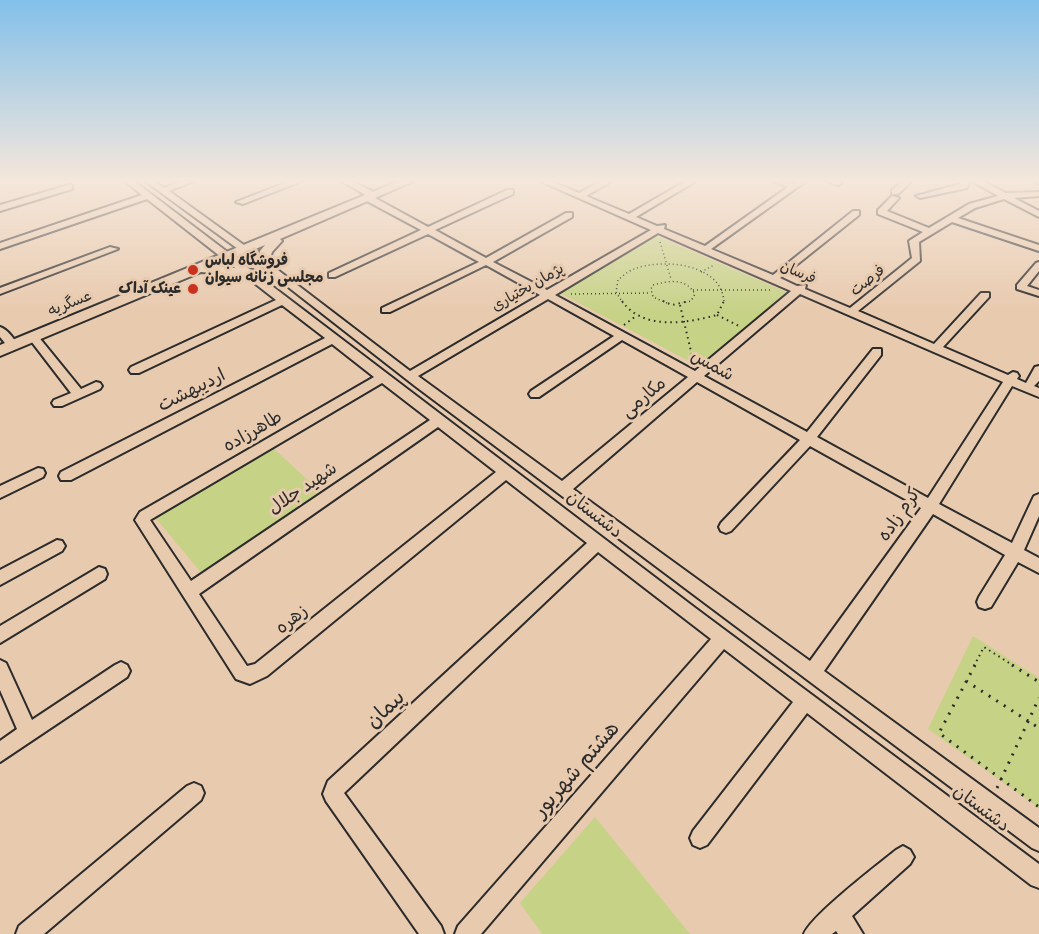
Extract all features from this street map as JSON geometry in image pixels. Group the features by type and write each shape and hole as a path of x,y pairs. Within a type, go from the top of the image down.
{"main road":[{"name":"عسگریه","path":"6,348 152,288 166,286 200,269 306,225"},
{"path":"229,238 246,241 275,238"},
{"path":"263,263 266,252 275,238"},
{"path":"211,244 206,260 200,269 248,273"}],"street":[{"path":"0,246 63,225"},
{"name":"دشتستان","path":"185,225 211,244 263,263 410,376 1039,841"},
{"name":"دشتستان","path":"210,225 229,238 248,273 614,555 1039,877"},
{"name":"شمس","path":"417,225 618,334 696,372 808,440 1039,566"},
{"path":"332,275 441,225"},
{"path":"386,310 486,262 552,225"},
{"name":"فرسان","path":"649,225 1012,379 1037,387"},
{"path":"709,247 741,225"},
{"path":"777,276 841,225"},
{"path":"913,225 929,231"},
{"name":"فرصت","path":"855,309 917,259 918,253 913,246 914,241 939,225"},
{"path":"970,225 1039,248"},
{"name":"فرسان","path":"659,229 709,247 777,276 801,289 855,309 1012,379"},
{"name":"پژمان بختیاری","path":"410,376 659,229"},
{"path":"0,291 112,249"},
{"path":"1039,265 1021,287 1039,293"},
{"name":"مکارمی","path":"563,489 696,372 801,289"},
{"path":"939,345 986,295"},
{"path":"135,370 284,300"},
{"path":"0,330 6,348"},
{"path":"535,394 618,334"},
{"path":"33,337 79,395"},
{"name":"اردیبهشت","path":"66,476 334,338"},
{"path":"726,527 808,440 877,352"},
{"path":"1037,387 1039,370"},
{"name":"طاهرزاده","path":"142,520 145,516 383,377"},
{"name":"کرم زاده","path":"812,673 930,507 1012,379"},
{"path":"58,403 96,386"},
{"name":"شهید جلال","path":"190,591 439,420"},
{"name":"زهره","path":"142,520 242,673 250,675 261,670 506,472"},
{"path":"0,492 38,473"},
{"path":"985,602 1015,553 1039,500"},
{"path":"614,555 628,538"},
{"name":"پیمان","path":"433,934 333,794 335,788 598,542"},
{"path":"0,578 57,546"},
{"path":"0,635 99,574"},
{"name":"هشتم شهریور","path":"466,934 723,638"},
{"path":"0,669 28,733"},
{"path":"0,752 121,671"},
{"path":"700,838 805,700"},
{"path":"27,934 194,793"},
{"path":"815,934 903,857"},
{"path":"837,914 852,934"}],"path":[{"path":"659,229 671,280"},
{"path":"701,272 719,262"},
{"path":"666,263 701,272 717,283 722,290 724,303 717,315 684,324 668,324 637,315 620,303 615,294 616,283 622,274 645,264 666,263"},
{"path":"651,293 653,285 671,280 693,290 801,289"},
{"path":"651,293 658,301 680,305 691,301 693,290"},
{"path":"547,295 651,293"},
{"path":"680,305 696,372"},
{"path":"618,334 637,315"},
{"path":"717,315 741,327 734,333"},
{"path":"696,372 702,360"},
{"path":"686,363 696,372"},
{"path":"1039,682 984,647 939,733 1039,807"},
{"path":"966,681 1039,728"},
{"path":"989,804 1030,722 1039,698"}],"green space":[{"path":"654,235 789,293 700,367 558,292"},
{"path":"272,447 322,493 203,575 154,516"},
{"path":"973,636 1039,678 1039,808 928,729"},
{"path":"595,817 690,934 542,934 520,903"}],"place":[{"name":"فروشگاه لباس مجلسی زنانه سیوان","path":"193,270"},
{"name":"عینک آداک","path":"193,289"}]}
